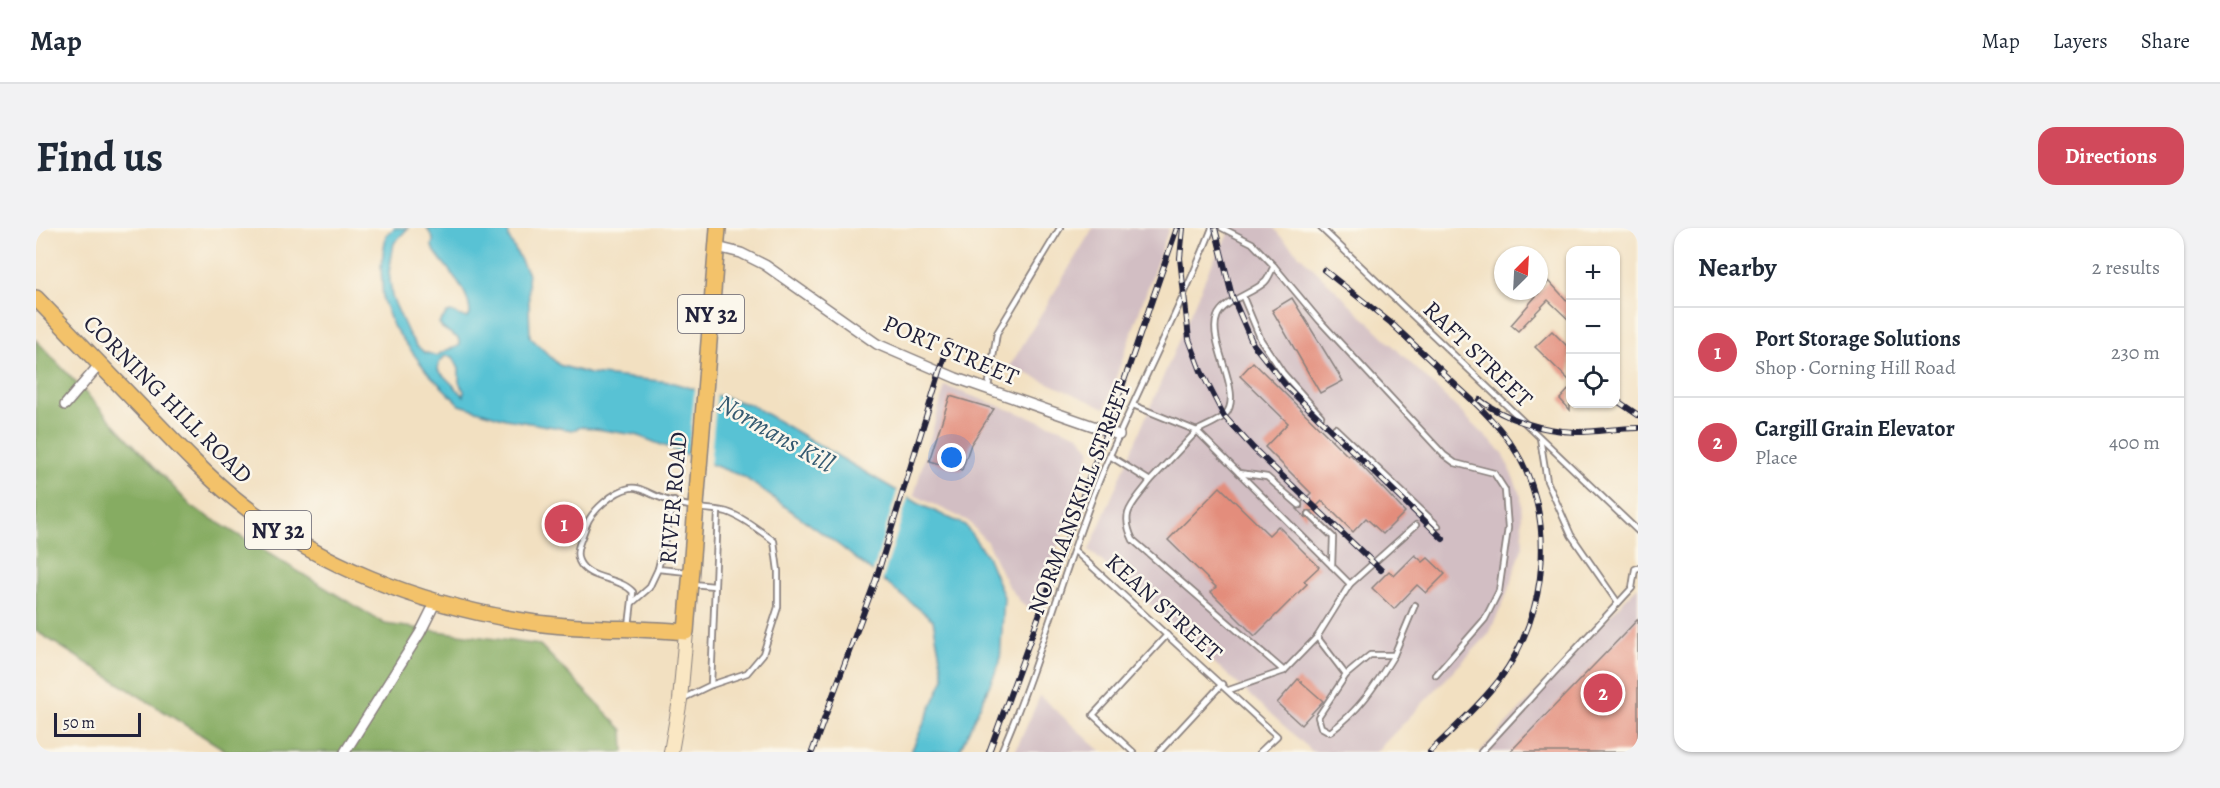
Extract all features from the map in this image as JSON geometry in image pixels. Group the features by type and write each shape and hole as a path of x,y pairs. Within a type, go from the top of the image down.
{"main road":[{"name":"NY 32","path":"717,247 718,228"},
{"name":"RIVER ROAD","path":"671,752 680,700 717,247"},
{"name":"CORNING HILL ROAD","path":"36,298 217,483 275,528 317,554 359,574 436,601 525,621 686,632"}],"street":[{"name":"PORT STREET","path":"717,247 741,253 765,265 877,344 940,369 956,378 1119,435"},
{"path":"65,405 100,364"},
{"path":"345,752 420,633 436,601"}],"lane":[{"path":"988,388 997,333 1060,228"},
{"name":"NORMANSKILL STREET","path":"1001,752 1110,456 1198,266 1212,228"},
{"path":"1222,228 1252,243 1444,455 1455,463 1494,473 1505,490 1508,528 1499,591 1485,619 1436,675"},
{"name":"RAFT STREET","path":"1321,228 1638,531"},
{"path":"1274,266 1266,281 1220,309 1216,318 1215,333 1229,385 1230,406 1224,416 1197,431 1149,481 1127,514 1126,525 1133,540 1284,671"},
{"path":"1243,297 1261,340 1283,373 1321,416"},
{"path":"1133,405 1197,431 1350,584"},
{"path":"1335,428 1438,526"},
{"path":"1540,438 1547,480 1571,536 1618,603"},
{"path":"1110,456 1149,481"},
{"path":"1239,473 1267,477 1299,505"},
{"path":"629,629 633,592 616,581 588,572 580,563 577,553 589,519 597,508 631,488 695,507 728,512 774,541 778,571 778,607 763,654 747,673 711,685 680,700"},
{"path":"633,602 649,588 658,569 674,501"},
{"path":"711,685 718,511"},
{"path":"1309,514 1333,537 1332,566"},
{"path":"1229,690 1284,671 1317,637 1350,584 1416,525"},
{"name":"KEAN STREET","path":"1075,551 1277,736 1260,752"},
{"path":"1482,752 1632,588 1635,569 1638,568"},
{"path":"658,569 714,586"},
{"path":"1394,655 1370,655 1346,675 1318,717 1321,727 1330,732 1343,723 1371,693 1394,655 1415,605"},
{"path":"1133,752 1093,715 1167,635"},
{"path":"1317,637 1346,675"},
{"path":"1159,752 1222,684"}],"shaded area":[{"path":"1093,228 1169,228 1105,408 1010,366"},
{"path":"1232,228 1274,228 1503,453 1521,496 1523,546 1506,596 1489,634 1376,752 1313,752 1089,550 1211,265"},
{"path":"945,386 1079,435 1091,450 1035,611 1023,605 1007,584 987,542 968,521 914,495"},
{"path":"1638,586 1638,752 1480,752"},
{"path":"1040,696 1102,752 1015,752"}],"green space":[{"path":"36,340 192,507 385,624 540,645 623,730 624,752 228,752 36,631"}],"water":[{"name":"Normans Kill","path":"395,228 408,228 394,243 389,272 392,297 408,333 424,352 437,356 460,345 458,338 442,328 439,323 447,313 451,312 466,318 470,315 466,296 432,247 433,239 427,228 508,228 509,238 528,274 530,337 559,365 590,374 670,382 751,405 921,505 965,525 987,556 1004,597 1000,662 959,752 911,752 944,678 933,620 840,546 744,477 636,435 582,427 572,430 506,419 460,405 427,372 393,326 383,300 381,267 386,235","holes":["445,356 453,357 459,369 459,382 464,396 438,370 439,363"]}],"pier":[{"path":"695,386 717,392 710,467 688,458"},
{"path":"898,488 909,495 882,582 872,575"}],"building":[{"path":"1548,282 1566,300 1566,317 1548,300"},
{"path":"1292,298 1343,381 1320,393 1272,310"},
{"path":"1533,300 1548,300 1518,331 1511,325"},
{"path":"1552,331 1566,345 1566,377 1535,347"},
{"path":"1253,362 1348,456 1350,454 1405,512 1383,534 1366,518 1353,532 1322,501 1312,511 1306,511 1306,518 1297,509 1302,508 1302,502 1311,493 1265,447 1288,423 1240,376"},
{"path":"1566,392 1566,406 1560,399"},
{"path":"950,396 994,409 971,444 962,470 929,461"},
{"path":"1220,487 1269,535 1278,526 1319,567 1304,581 1307,584 1255,636 1211,592 1216,587 1168,540"},
{"path":"1415,555 1423,562 1428,558 1445,574 1426,593 1417,585 1394,609 1372,588 1389,571 1394,576"},
{"path":"1638,619 1638,752 1510,752 1624,634"},
{"path":"1298,679 1323,701 1301,725 1277,703"}],"railway":[{"path":"989,752 1107,430 1177,228"},
{"path":"1183,228 1180,258 1189,339 1201,371 1224,416 1253,448 1381,570"},
{"path":"1215,228 1232,296 1253,344 1287,387 1443,539"},
{"path":"1324,270 1391,323 1444,373"},
{"path":"812,752 876,579 949,342"},
{"path":"1430,752 1491,690 1516,654 1529,625 1537,594 1541,563 1541,531 1536,500 1526,471 1511,444 1495,423 1438,369"},
{"path":"1480,400 1513,419 1538,427 1577,432 1638,428"},
{"path":"1620,403 1638,415"}],"place":[{"name":"Port Storage Solutions","path":"564,524"},
{"name":"Cargill Grain Elevator","path":"1603,693"}]}
